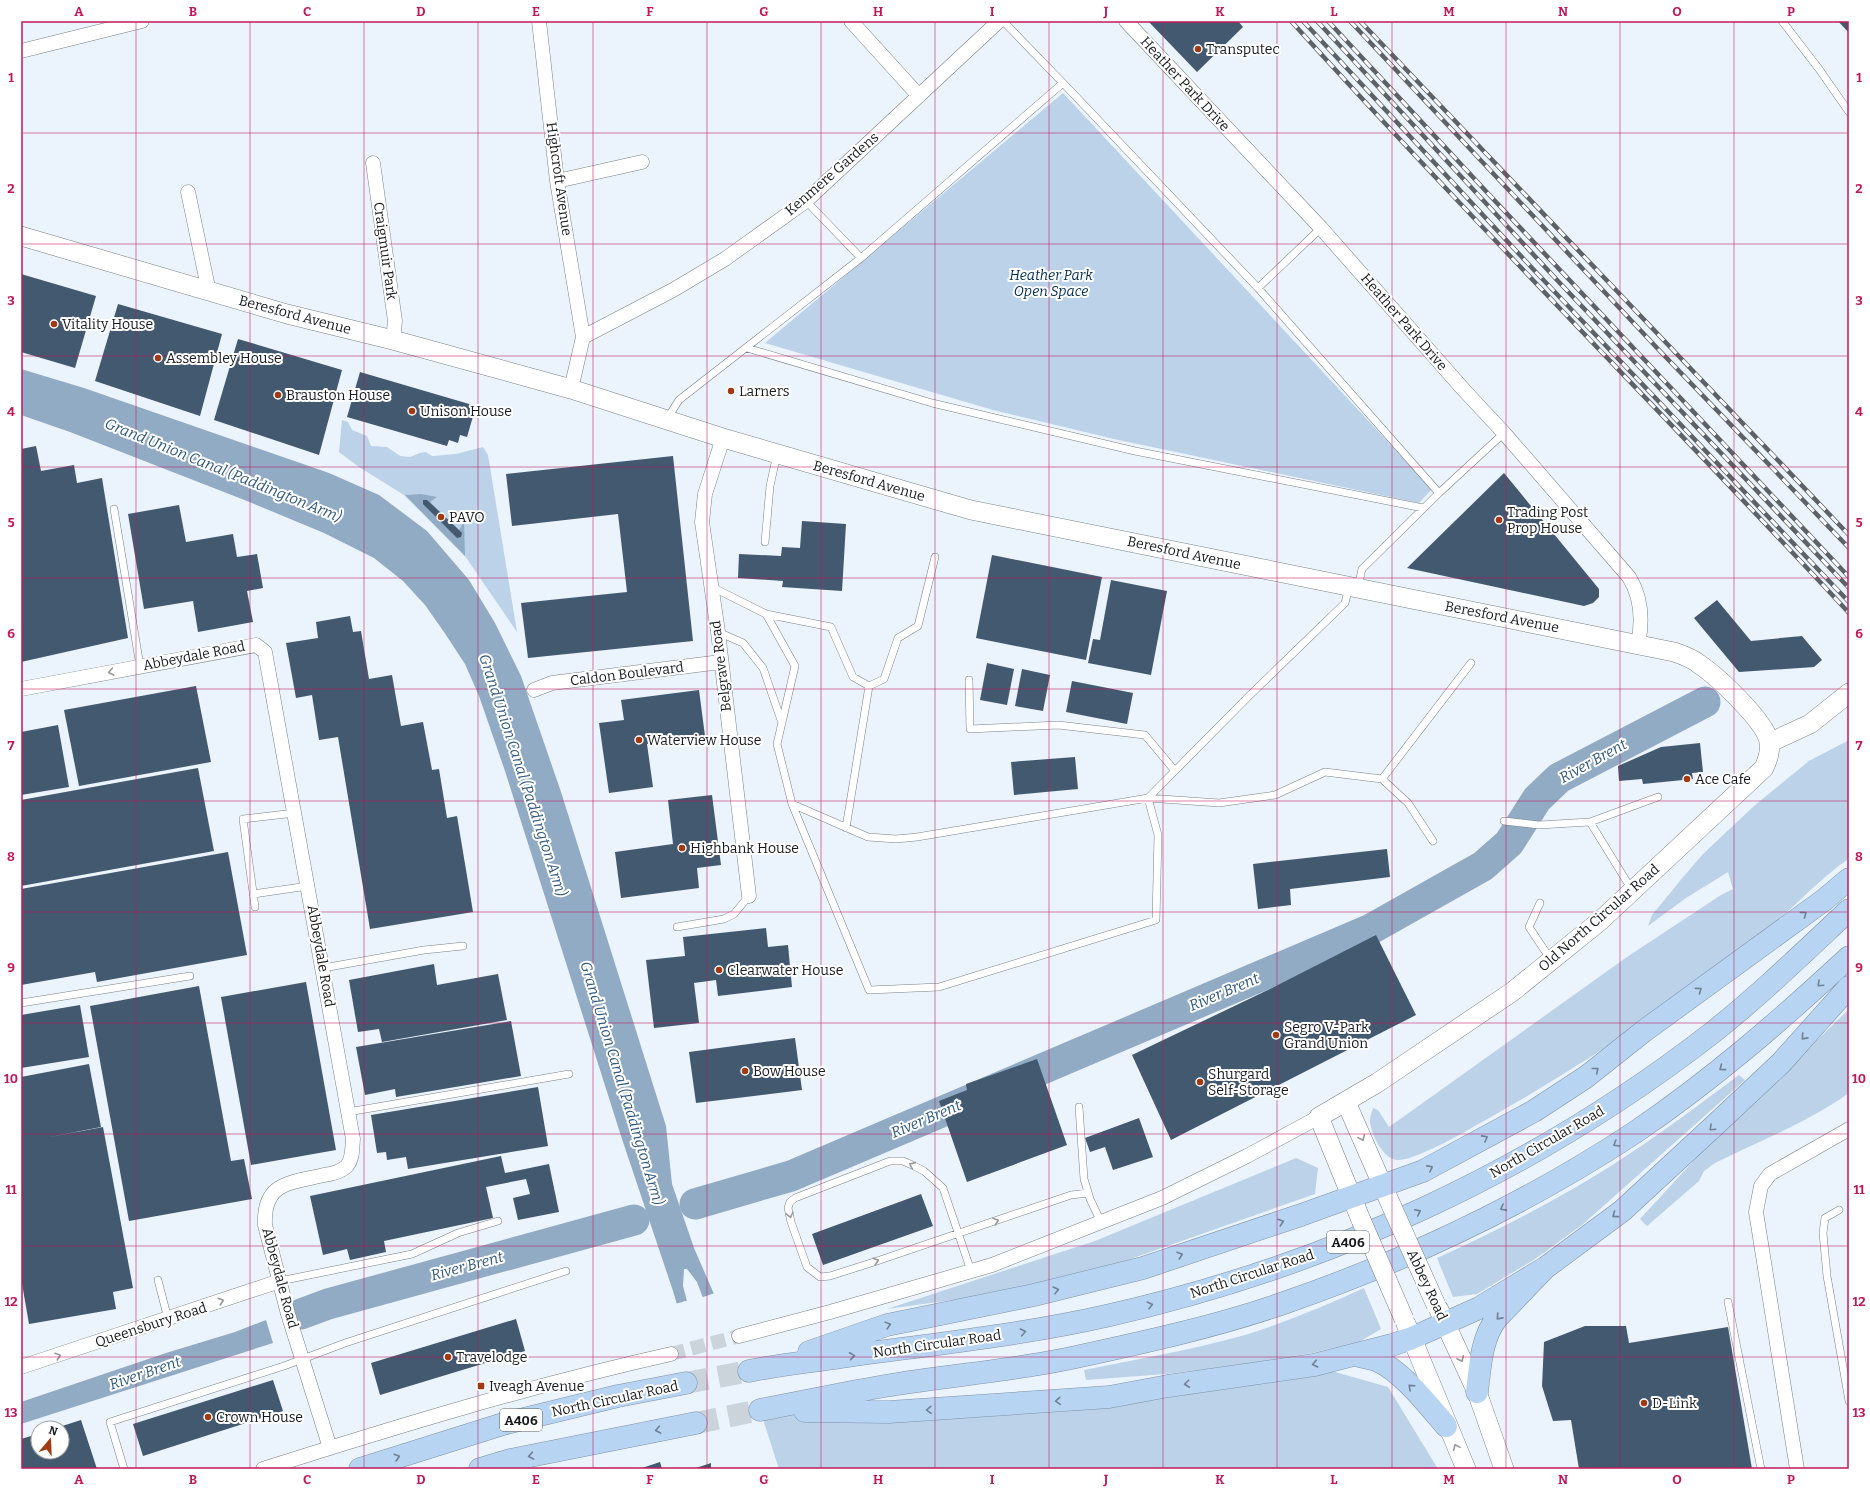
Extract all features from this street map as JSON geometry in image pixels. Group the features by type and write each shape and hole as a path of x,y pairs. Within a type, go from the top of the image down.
{"highway":[{"path":"1351,1197 1423,1171 1541,1107 1586,1077 1644,1031 1824,900 1846,881"},
{"name":"North Circular Road","path":"1351,1197 1143,1268 1034,1295 887,1325 754,1370 1014,1334 1106,1316 1258,1276 1347,1243 1415,1214 1510,1165 1617,1102 1714,1032 1849,910"},
{"name":"A406","path":"1353,1355 1314,1365 1168,1386 1109,1397 889,1412 760,1410 885,1386 1071,1358 1167,1336 1240,1316 1280,1304 1362,1273 1467,1227 1535,1191 1634,1133 1738,1056 1785,1016 1849,957"},
{"path":"1353,1355 1441,1314 1479,1308 1545,1268 1622,1210 1657,1179 1781,1063 1849,987"},
{"path":"1476,1392 1486,1339 1492,1325 1545,1268"},
{"path":"1353,1355 1378,1361 1399,1375 1423,1398 1446,1426"},
{"name":"North Circular Road","path":"360,1469 503,1424 618,1396 686,1383"},
{"path":"480,1469 510,1460 696,1422"}],"street":[{"path":"21,51 142,21"},
{"name":"Highcroft Avenue","path":"538,21 557,181 583,337"},
{"path":"850,21 919,96"},
{"name":"Kenmere Gardens","path":"583,337 661,297 725,259 806,201 999,21"},
{"name":"Heather Park Drive","path":"1126,21 1321,228 1462,389 1504,433 1629,577 1636,589 1641,604 1638,644"},
{"path":"557,181 642,162"},
{"name":"Craigmuir Park","path":"373,163 395,321 394,340"},
{"path":"188,192 209,292"},
{"name":"Beresford Avenue","path":"21,236 287,314 394,340 571,389 666,421 971,510 1674,652 1699,664 1754,715 1762,727 1769,743"},
{"path":"571,389 583,337"},
{"name":"Belgrave Road","path":"723,438 702,508 702,522 710,586 718,632 749,896"},
{"name":"Abbeydale Road","path":"21,689 256,644 265,652 270,671 353,1139 352,1156 346,1166 338,1172 285,1184 275,1190 268,1198 264,1210 265,1225 280,1282 330,1448"},
{"name":"Caldon Boulevard","path":"534,690 552,683 721,662"},
{"path":"1769,743 1810,724 1849,693"},
{"name":"Old North Circular Road","path":"1319,1117 1346,1102 1512,992 1600,921 1764,768 1769,758 1769,743"},
{"name":"Abbey Road","path":"1346,1102 1382,1186 1476,1392 1504,1469"},
{"path":"739,1336 830,1312 992,1265 1162,1198 1252,1154 1319,1117 1351,1197 1408,1329 1446,1426 1466,1469"},
{"path":"1797,1469 1756,1212 1761,1186 1770,1174 1849,1128"},
{"name":"Queensbury Road","path":"21,1367 280,1282"},
{"path":"263,1469 455,1410 612,1367 672,1354"}],"lane":[{"path":"1003,21 1258,288 1439,492"},
{"path":"1782,21 1819,69 1849,112"},
{"path":"666,421 680,400 861,258 1063,83"},
{"path":"806,201 861,258"},
{"path":"1258,288 1321,228"},
{"path":"747,348 932,403 1135,451 1423,508"},
{"path":"1148,798 1249,696 1345,603 1362,569 1439,492 1504,433"},
{"path":"765,542 770,486 777,454"},
{"path":"114,509 140,666"},
{"path":"869,686 884,678 898,638 918,626 936,557"},
{"path":"710,586 766,614 831,627 853,678 869,686"},
{"path":"766,614 795,666 777,744 792,804 870,990 939,987 1156,920 1158,835 1148,798"},
{"path":"718,632 743,643 764,668 782,723"},
{"path":"1382,779 1471,663"},
{"path":"970,680 970,729 1058,725 1145,735 1175,771"},
{"path":"846,828 869,686"},
{"path":"792,804 868,837 896,839 917,837 1148,798 1219,803 1275,795 1325,772 1382,779 1408,803 1433,841"},
{"path":"1504,821 1539,825 1590,822 1658,797"},
{"path":"255,907 243,819 295,813"},
{"path":"1590,822 1633,890"},
{"path":"253,894 308,886"},
{"path":"677,927 724,919 734,914 749,896"},
{"path":"1540,903 1529,927 1551,960"},
{"path":"323,968 424,950 463,946"},
{"path":"21,1003 190,976"},
{"path":"348,1112 569,1074"},
{"path":"1079,1107 1084,1179 1088,1193 1101,1222"},
{"path":"971,1271 959,1234 943,1188 924,1171 903,1161 890,1162 795,1198 790,1202 788,1208 807,1267 820,1277 830,1276 959,1234 1071,1195 1088,1193"},
{"path":"1839,1210 1825,1218 1823,1233 1827,1276 1849,1401"},
{"path":"280,1282 412,1254 458,1233 498,1221"},
{"path":"124,1469 110,1422 304,1360 344,1343 566,1271"},
{"path":"158,1280 168,1319"},
{"path":"1728,1302 1761,1469"}],"green space":[{"name":"Heather Park Open Space","path":"1063,93 1432,489 1419,503 1114,439 993,410 765,343"},
{"path":"342,420 348,422 352,430 367,436 371,446 387,447 400,456 410,457 426,452 432,456 456,454 483,447 488,455 517,632 465,556 404,495 359,467 339,452"},
{"path":"1849,740 1849,858 1847,860 1824,878 1787,912 1697,983 1636,1027 1573,1068 1468,1130 1425,1152 1397,1160 1392,1159 1382,1150 1372,1132 1370,1118 1373,1108 1378,1110 1389,1127 1627,957 1721,895 1733,889 1728,872 1686,898 1648,926 1652,915 1703,854 1754,806 1809,761"},
{"path":"1849,1009 1849,1093 1800,1122 1715,1163 1704,1171 1699,1181 1647,1226 1640,1219 1697,1157"},
{"path":"1739,1075 1745,1080 1582,1225 1535,1259 1477,1294 1453,1297 1437,1258 1510,1223 1580,1185 1655,1137"},
{"path":"1296,1158 1318,1168 1315,1194 1102,1269 996,1294 887,1309 1095,1241"},
{"path":"1364,1288 1381,1329 1359,1342 1312,1353 1247,1364 1166,1374 1086,1380 1084,1370 1185,1350 1245,1335 1275,1325"},
{"path":"1314,1366 1388,1387 1438,1469 779,1469 760,1410 889,1412"}],"water":[{"name":"Grand Union Canal (Paddington Arm)","path":"21,369 84,388 329,473 379,495 427,531 469,580 495,623 521,676 561,792 666,1126 672,1184 694,1248 714,1294 767,1469 697,1282 687,1269 684,1269 683,1286 687,1301 738,1469 726,1469 673,1291 622,1139 505,771 479,696 465,664 444,632 425,605 403,581 374,558 324,533 247,501 70,432 21,415"},
{"path":"421,494 437,497 430,502 459,530 464,522 465,556 405,495"},
{"path":"266,1320 273,1343 21,1424 21,1402 166,1353 235,1332"}],"pier":[{"path":"715,1293 769,1469 751,1469 700,1298"},
{"path":"689,1300 740,1469 724,1469 675,1304"}],"building":[{"name":"Transputec","path":"1148,21 1238,21 1243,27 1197,72"},
{"path":"1838,21 1849,21 1849,33"},
{"name":"Vitality House","path":"21,274 96,296 75,368 21,352"},
{"name":"Assembley House","path":"118,304 222,334 200,416 95,381"},
{"name":"Brauston House","path":"238,339 342,370 319,455 214,420"},
{"name":"Unison House","path":"360,372 476,406 467,437 460,435 458,443 449,440 447,446 347,417"},
{"path":"36,446 41,471 74,465 77,483 102,478 128,638 21,662 21,449"},
{"path":"673,456 693,641 528,658 521,603 627,592 618,514 512,526 506,474"},
{"name":"Trading Post Prop House","path":"1504,473 1599,589 1599,597 1593,603 1584,606 1407,568"},
{"name":"PAVO","path":"423,500 427,500 459,530 462,533 461,537 457,538 423,504"},
{"path":"179,505 186,542 233,534 237,557 257,554 263,588 247,591 253,622 198,632 193,601 144,609 128,514"},
{"path":"802,521 846,524 842,591 782,587 783,581 738,578 739,554 781,556 782,547 800,548"},
{"path":"992,555 1102,577 1086,660 976,638"},
{"path":"1111,580 1167,591 1151,675 1088,663 1093,639 1100,640"},
{"path":"1717,600 1751,641 1802,636 1822,660 1814,667 1739,672 1694,618"},
{"path":"350,616 353,632 361,631 369,679 392,675 401,726 423,722 432,770 439,769 447,818 457,816 473,912 370,929 338,737 319,740 312,695 296,698 286,643 318,638 316,622"},
{"path":"987,663 1014,669 1007,705 980,700"},
{"path":"1022,669 1050,675 1043,711 1015,706"},
{"path":"1072,681 1133,693 1127,724 1066,712"},
{"path":"196,686 211,762 79,786 64,710"},
{"name":"Waterview House","path":"699,690 705,736 647,744 653,787 609,793 599,723 624,720 621,700"},
{"path":"58,725 69,787 21,795 21,732"},
{"path":"1700,743 1703,772 1692,773 1693,779 1643,784 1642,779 1619,781 1618,766 1661,747"},
{"path":"1075,757 1078,789 1014,795 1011,762"},
{"path":"198,768 214,851 21,886 21,800"},
{"name":"Highbank House","path":"712,795 721,865 697,868 699,888 621,898 615,852 673,844 668,800"},
{"path":"1387,849 1390,877 1290,889 1291,905 1258,909 1253,864"},
{"path":"228,852 247,955 97,982 95,972 21,985 21,889"},
{"name":"Clearwater House","path":"766,928 768,947 788,945 792,987 718,996 716,980 694,983 699,1023 654,1028 646,960 685,956 683,937"},
{"name":"Segro V-Park Grand Union","path":"1376,935 1416,1015 1171,1140 1132,1055 1272,988"},
{"path":"434,964 437,985 498,974 507,1020 382,1042 379,1029 358,1032 349,980"},
{"path":"306,982 336,1150 251,1165 221,997"},
{"path":"199,986 231,1161 244,1159 252,1199 129,1221 90,1006"},
{"path":"80,1005 89,1057 21,1068 21,1015"},
{"path":"511,1021 521,1076 396,1097 395,1089 365,1095 356,1047"},
{"name":"Bow House","path":"795,1038 802,1090 696,1103 689,1052"},
{"path":"1037,1059 1067,1145 967,1182 939,1101 967,1090 966,1084"},
{"path":"89,1064 101,1127 45,1138 103,1127 133,1288 113,1292 116,1309 29,1324 21,1278 21,1077"},
{"path":"538,1087 548,1146 408,1169 406,1157 387,1160 386,1152 377,1153 371,1115"},
{"path":"1139,1118 1153,1157 1113,1170 1105,1147 1090,1152 1085,1138"},
{"path":"501,1156 505,1173 549,1164 559,1212 518,1220 513,1198 530,1194 526,1179 486,1187 493,1218 384,1241 386,1252 350,1260 347,1249 323,1255 310,1196"},
{"path":"921,1194 933,1226 823,1265 812,1234"},
{"name":"Travelodge","path":"516,1319 525,1351 380,1395 371,1363"},
{"name":"D-Link","path":"1585,1326 1626,1326 1629,1343 1728,1327 1752,1469 1579,1469 1571,1420 1553,1421 1542,1386 1544,1342"},
{"name":"Crown House","path":"273,1380 283,1411 143,1456 133,1424"},
{"path":"81,1420 97,1469 21,1469 21,1439 30,1436 30,1460 70,1460 70,1424"},
{"path":"660,1462 662,1469 639,1469"},
{"path":"711,1463 711,1469 693,1469"}],"waterway":[{"name":"River Brent","path":"695,1204 791,1176 1371,929 1483,866 1509,843 1537,799 1559,778 1705,702"},
{"name":"River Brent","path":"301,1314 328,1304 634,1220"}],"tunnel":[{"path":"671,1354 739,1336"},
{"path":"686,1383 749,1371"},
{"path":"696,1423 760,1410"}],"railway":[{"path":"1291,21 1429,170 1849,613"},
{"path":"1303,21 1533,269 1849,602"},
{"path":"1317,21 1557,280 1849,588"},
{"path":"1328,21 1849,577"},
{"path":"1350,21 1658,349 1849,548"},
{"path":"1360,21 1849,535"}],"place":[{"name":"Transputec","path":"1198,49"},
{"name":"Vitality House","path":"54,324"},
{"name":"Assembley House","path":"158,358"},
{"name":"Larners","path":"731,391"},
{"name":"Brauston House","path":"278,395"},
{"name":"Unison House","path":"412,411"},
{"name":"PAVO","path":"441,517"},
{"name":"Trading Post Prop House","path":"1499,520"},
{"name":"Waterview House","path":"639,740"},
{"name":"Ace Cafe","path":"1687,779"},
{"name":"Highbank House","path":"682,848"},
{"name":"Clearwater House","path":"719,970"},
{"name":"Segro V-Park Grand Union","path":"1276,1035"},
{"name":"Bow House","path":"745,1071"},
{"name":"Shurgard Self-Storage","path":"1200,1082"},
{"name":"Travelodge","path":"448,1357"},
{"name":"Iveagh Avenue","path":"481,1386"},
{"name":"D-Link","path":"1644,1403"},
{"name":"Crown House","path":"208,1417"}]}
